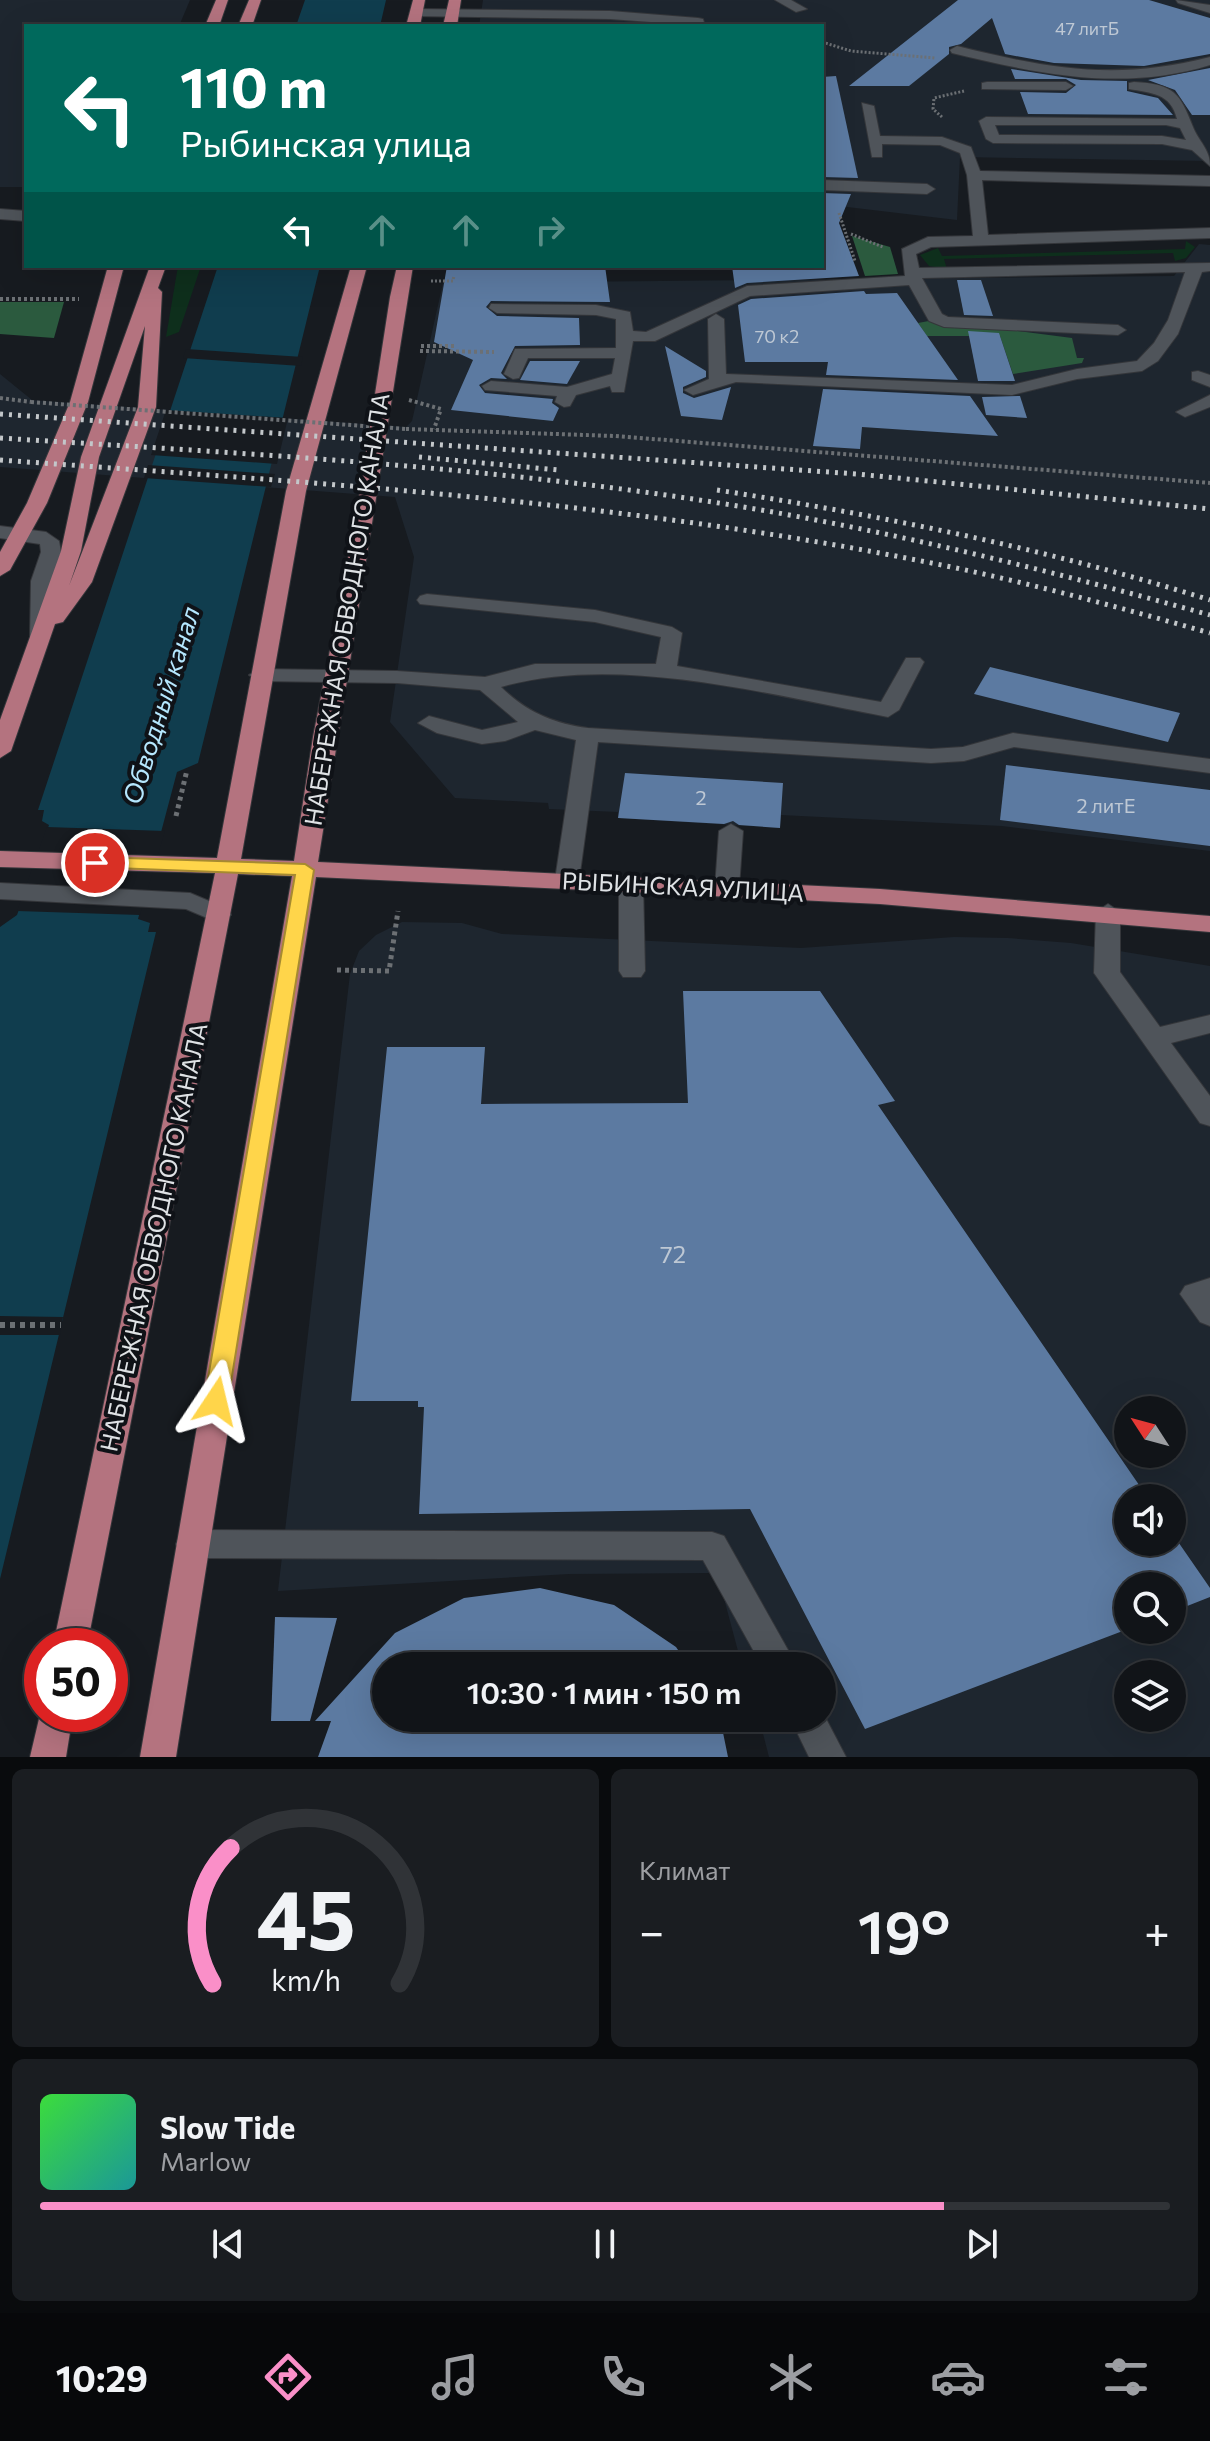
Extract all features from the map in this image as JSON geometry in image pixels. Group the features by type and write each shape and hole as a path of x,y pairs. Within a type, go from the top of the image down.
{"main road":[{"path":"213,24 222,0"},
{"path":"246,24 255,0"},
{"path":"0,570 10,533 54,466 79,402 115,268"},
{"name":"НАБЕРЕЖНАЯ ОБВОДНОГО КАНАЛА","path":"74,1628 219,915 260,675 296,491 358,268"},
{"name":"НАБЕРЕЖНАЯ ОБВОДНОГО КАНАЛА","path":"158,1757 305,870 320,746 373,472 389,337 405,268"},
{"path":"40,639 82,582 143,420 153,352 156,273"},
{"path":"0,751 71,551 90,457 111,404 134,327 156,273"},
{"name":"РЫБИНСКАЯ УЛИЦА","path":"0,859 727,888 1108,912 1210,924"},
{"path":"48,1757 53,1732"}],"street":[{"path":"555,0 634,16 698,24"},
{"path":"600,0 614,1"},
{"path":"781,0 801,9"},
{"path":"1182,0 1210,9"},
{"path":"416,13 560,20 583,5"},
{"path":"957,50 1043,71 1103,75 1154,75 1210,61"},
{"path":"987,86 1153,86 1174,97 1197,147 1210,162"},
{"path":"867,106 876,147 942,141 966,150 974,175 981,241"},
{"path":"1185,125 1166,121 986,121 993,139 1162,140 1197,147"},
{"path":"974,175 1210,181"},
{"path":"824,185 927,189"},
{"path":"0,202 24,204"},
{"path":"0,214 24,216"},
{"path":"1118,330 944,322 935,317 914,277 908,252 928,242 1210,233"},
{"path":"513,374 521,353 625,344 649,337 747,291 862,285 914,277 1205,264"},
{"path":"693,390 735,377 1012,390 1088,372 1142,366 1164,340 1192,283 1205,264"},
{"path":"491,386 566,397 619,382 625,344 624,316 596,310 497,308"},
{"path":"716,319 718,382"},
{"path":"1185,412 1210,400"},
{"path":"10,533 49,541 51,552 41,581 40,639"},
{"path":"427,600 595,616 672,633 666,670"},
{"path":"260,675 486,684 535,670 666,670 888,710 913,662"},
{"path":"486,684 515,714 534,723 588,735 931,756 964,754 1013,740 1210,766"},
{"path":"429,723 465,736 487,739 507,736 534,723"},
{"path":"567,880 588,735"},
{"path":"727,888 731,831"},
{"path":"631,883 632,971"},
{"path":"12,891 190,901 219,915"},
{"path":"1108,912 1107,973 1210,1116"},
{"path":"1153,1038 1210,1024"},
{"path":"1210,1289 1195,1294 1210,1314"},
{"path":"192,1544 712,1546 772,1652"},
{"path":"815,1732 828,1757"}],"path":[{"path":"824,42 882,55 992,59"},
{"path":"839,213 862,285"},
{"path":"431,281 453,281 454,275"},
{"path":"0,299 79,299"},
{"path":"455,346 426,348 461,351"},
{"path":"0,398 406,429 615,436 1210,483"},
{"path":"418,401 441,409 434,429"},
{"path":"176,816 187,770"},
{"path":"337,970 389,971 398,911"},
{"path":"0,1325 61,1325"}],"shaded area":[{"path":"0,0 190,0 180,24 24,24 24,187 0,187"},
{"path":"483,0 1210,0 1210,161 960,157 957,220 824,204 824,24 479,24"},
{"path":"1199,244 1210,245 1210,851 1002,826 781,815 780,828 618,818 618,812 549,809 548,803 455,798 390,722 414,557 395,497 0,467 0,374 32,400 406,427 412,421 443,283 1174,276"},
{"path":"402,922 462,923 502,934 801,948 954,937 1008,938 1071,943 1210,966 1210,1757 769,1757 763,1732 836,1732 836,1652 738,1652 722,1591 710,1573 569,1574 278,1591 350,974 359,951 376,935"}],"green space":[{"path":"852,236 890,247 898,274 865,276"},
{"path":"1186,241 1195,247 1186,258 1175,261 1173,253 944,259 947,269 929,266 920,255 938,248 942,256 1185,249"},
{"path":"178,268 200,268 179,332 166,337"},
{"path":"0,302 64,302 54,338 0,334"},
{"path":"934,320 1072,338 1077,358 1084,358 1082,363 1013,374 1000,336 927,336 918,323"}],"water":[{"path":"305,0 386,0 380,24 297,24"},
{"name":"Обводный канал","path":"217,268 320,268 198,763 177,772 138,919 150,923 148,932 156,932 0,1579 0,927 17,915 49,825 42,821 44,810 38,810"}],"pier":[{"path":"186,349 303,357 301,366 183,358"},
{"path":"166,410 288,418 277,464 151,455"},
{"path":"148,465 275,474 271,487 144,478"},
{"path":"47,827 165,831 140,915 17,911"},
{"path":"0,1316 63,1317 60,1335 0,1335"}],"building":[{"path":"958,0 1149,0 1210,18 1210,54 1144,66 1054,63 1005,54 992,18 961,44 949,47 949,54 909,86 849,86"},
{"path":"1210,68 1210,115 1192,115 1175,90 1148,80"},
{"path":"1011,69 1081,80 1127,81 1127,91 1158,98 1173,115 1028,114 1020,92 1066,93 1076,85 1066,79 1015,79"},
{"path":"836,76 858,178 824,177 824,77"},
{"path":"824,193 851,194 839,223 859,276 747,283 735,288 732,268 824,268"},
{"path":"447,268 605,268 610,302 491,301 486,307 497,316 579,318 580,345 515,346 501,373 507,379 491,378 479,385 485,393 553,399 552,403 559,408 553,421 451,410 473,360 434,342"},
{"path":"957,280 981,280 993,316 964,315"},
{"path":"864,291 866,294 897,293 958,380 826,375 828,362 745,362 738,305 751,299"},
{"path":"968,331 999,333 1015,381 978,381"},
{"path":"665,346 706,371 706,377 683,387 683,393 694,398 731,387 722,420 681,416"},
{"path":"530,361 580,361 567,384 520,380"},
{"path":"823,389 970,396 998,436 862,427 860,449 813,446"},
{"path":"1020,396 1027,418 986,415 982,397"},
{"path":"990,667 1180,713 1168,742 974,694"},
{"path":"1006,765 1210,790 1210,846 1000,820"},
{"path":"625,773 783,783 780,828 739,825 733,821 724,824 618,818"},
{"path":"683,991 820,991 895,1101 878,1105 1114,1449 1114,1468 1127,1468 1138,1484 1114,1484 1114,1556 1186,1556 1186,1553 1210,1588 1210,1597 1186,1606 1186,1572 1114,1572 1114,1634 865,1729 836,1674 836,1652 825,1652 750,1509 419,1514 424,1407 418,1407 418,1401 351,1401 387,1047 485,1047 481,1104 688,1103"},
{"path":"540,1588 614,1605 679,1652 378,1652 395,1633 464,1598"},
{"path":"275,1617 337,1618 310,1721 271,1721"},
{"path":"372,1658 372,1732 723,1732 728,1757 318,1757 331,1721 315,1721"}],"railway":[{"path":"0,414 857,474 1210,509"},
{"path":"0,438 442,469 706,501 833,523 960,550 1210,615"},
{"path":"419,457 558,470"},
{"path":"0,460 343,485 685,522 949,566 1210,633"},
{"path":"717,490 965,536 1088,565 1210,600"}],"route":[{"path":"95,863 305,870 216,1401"}]}
